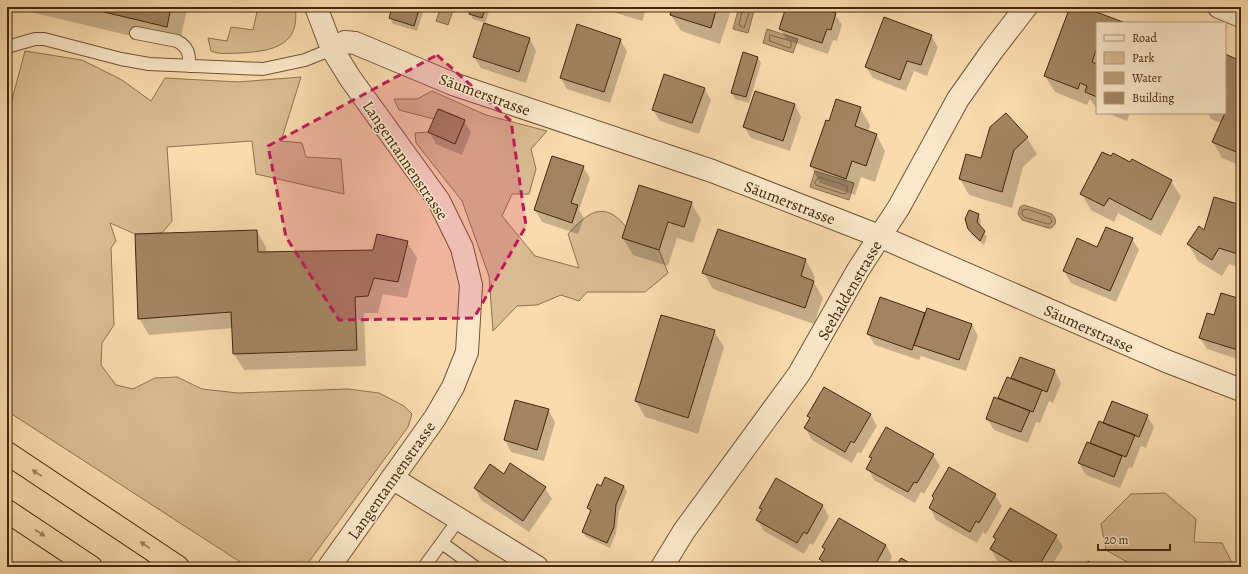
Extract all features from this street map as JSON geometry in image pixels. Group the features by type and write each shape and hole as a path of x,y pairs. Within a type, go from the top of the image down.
{"highway":[{"path":"7,453 178,567"},
{"path":"7,512 91,567"}],"street":[{"name":"Langentannenstrasse","path":"316,7 332,49 350,78 439,201 462,248 471,285 467,352 453,387 435,418 329,567"},
{"name":"Seehaldenstrasse","path":"662,567 684,531 799,374 879,236 899,207 958,99 1026,7"},
{"path":"1219,7 1241,16"},
{"name":"Säumerstrasse","path":"332,49 345,42 355,43 453,84 712,171 879,236 1166,361 1241,390"},
{"path":"392,478 537,567"}],"lane":[{"path":"136,33 177,41 182,44 190,55 189,66"},
{"path":"7,46 34,38 44,39 120,59 149,64 263,69 305,60 332,49"},
{"path":"424,567 459,519"},
{"path":"442,543 476,567"}],"highlighted area":[{"path":"437,55 511,121 526,226 474,318 339,320 286,237 268,146"}],"green space":[{"path":"258,7 295,7 296,20 289,38 282,44 273,48 252,52 226,54 211,51 208,38 227,41 231,27 253,30"},
{"path":"25,51 82,60 122,80 151,101 165,78 238,82 301,77 281,141 302,143 306,157 341,159 344,194 256,174 252,141 167,147 172,221 162,233 135,234 110,223 116,241 111,248 114,325 102,343 101,365 116,385 133,389 155,378 177,377 202,389 238,393 348,389 379,393 404,406 412,414 408,427 305,567 248,567 7,411 7,118"},
{"path":"432,91 486,115 547,131 531,149 536,169 529,194 512,194 502,216 535,256 579,268 568,234 589,215 603,211 618,218 626,227 622,238 659,250 668,273 645,292 587,292 579,301 561,295 537,305 517,306 493,331 489,276 462,201 416,143 415,133 428,132 455,144 465,120 439,109 434,119 399,110 394,99 417,99"},
{"path":"1165,493 1196,519 1194,542 1222,543 1234,567 1136,567 1106,550 1101,524 1131,494"}],"water":[{"path":"441,7 454,7 448,25 436,21"},
{"path":"739,7 755,7 748,33 733,29"},
{"path":"767,29 798,39 793,53 763,43"},
{"path":"815,171 854,183 849,200 810,187"},
{"path":"1024,205 1052,214 1055,218 1054,225 1051,228 1048,228 1022,220 1018,214 1020,207"}],"building":[{"path":"83,7 171,7 167,27"},
{"path":"392,7 420,7 414,26 389,18"},
{"path":"471,7 486,7 482,18 469,14"},
{"path":"673,7 717,7 711,28 670,15"},
{"path":"786,7 818,7 836,13 831,30 827,29 822,43 779,29"},
{"path":"1070,7 1083,7 1123,22 1096,22 1096,51 1092,62 1096,64 1096,97 1085,92 1087,86 1080,83 1078,89 1044,76"},
{"path":"884,17 932,35 921,65 907,61 900,80 865,67"},
{"path":"484,23 530,38 519,72 473,57"},
{"path":"577,24 621,39 604,92 560,78"},
{"path":"743,52 758,57 746,97 731,93"},
{"path":"1226,54 1241,61 1241,154 1212,142 1225,114 1226,114"},
{"path":"664,74 705,88 692,123 652,110"},
{"path":"755,91 795,104 783,141 743,127"},
{"path":"836,99 861,107 855,126 877,134 866,166 852,161 846,179 810,166 826,120 829,121"},
{"path":"438,109 465,120 455,144 428,132"},
{"path":"1006,113 1028,137 1014,150 1002,192 959,179 966,154 981,158 990,127"},
{"path":"1102,152 1111,156 1113,153 1130,162 1132,159 1172,180 1151,220 1109,198 1104,206 1080,194"},
{"path":"552,156 584,166 571,203 578,205 572,223 534,210"},
{"path":"639,185 692,202 684,227 668,222 659,250 622,238"},
{"path":"1214,197 1241,205 1241,255 1219,248 1212,260 1187,244 1199,226 1204,230"},
{"path":"969,210 979,214 977,222 985,231 980,241 968,229 965,219"},
{"path":"1106,227 1133,238 1110,291 1063,271 1077,238 1097,247"},
{"path":"718,229 806,259 801,276 814,281 805,308 702,273"},
{"path":"257,230 258,252 373,250 377,234 408,241 398,282 374,278 368,296 355,297 357,350 233,354 231,312 138,319 135,234"},
{"path":"1221,293 1241,299 1241,351 1199,338 1207,313 1214,315"},
{"path":"880,297 925,313 912,350 867,334"},
{"path":"927,308 972,324 959,360 914,345"},
{"path":"661,315 715,330 688,418 635,401"},
{"path":"1020,357 1055,370 1047,392 1011,378"},
{"path":"1007,377 1042,390 1033,412 998,398"},
{"path":"824,387 871,414 854,443 851,441 845,452 804,428 810,418 807,416"},
{"path":"994,397 1030,411 1021,432 986,419"},
{"path":"515,400 549,409 537,450 504,440"},
{"path":"1112,401 1148,415 1139,437 1103,423"},
{"path":"1099,421 1135,435 1126,457 1090,443"},
{"path":"886,427 934,454 917,483 914,482 908,492 866,469 872,458 869,457"},
{"path":"1087,442 1122,456 1114,477 1078,463"},
{"path":"510,463 546,487 523,521 474,488 490,464 504,474"},
{"path":"949,467 996,494 979,523 976,521 970,532 929,508 934,498 932,496"},
{"path":"605,477 624,486 616,505 614,527 607,543 582,532 591,510 587,508 597,484 601,486"},
{"path":"776,478 823,505 807,534 804,532 797,543 756,520 762,509 759,508"},
{"path":"1010,508 1057,535 1040,564 1037,562 1035,567 1021,567 990,549 996,539 993,537"},
{"path":"839,518 886,545 874,567 833,567 819,559 825,549 822,547"},
{"path":"901,558 917,567 895,567"},
{"path":"1088,561 1099,567 1085,567"}]}
